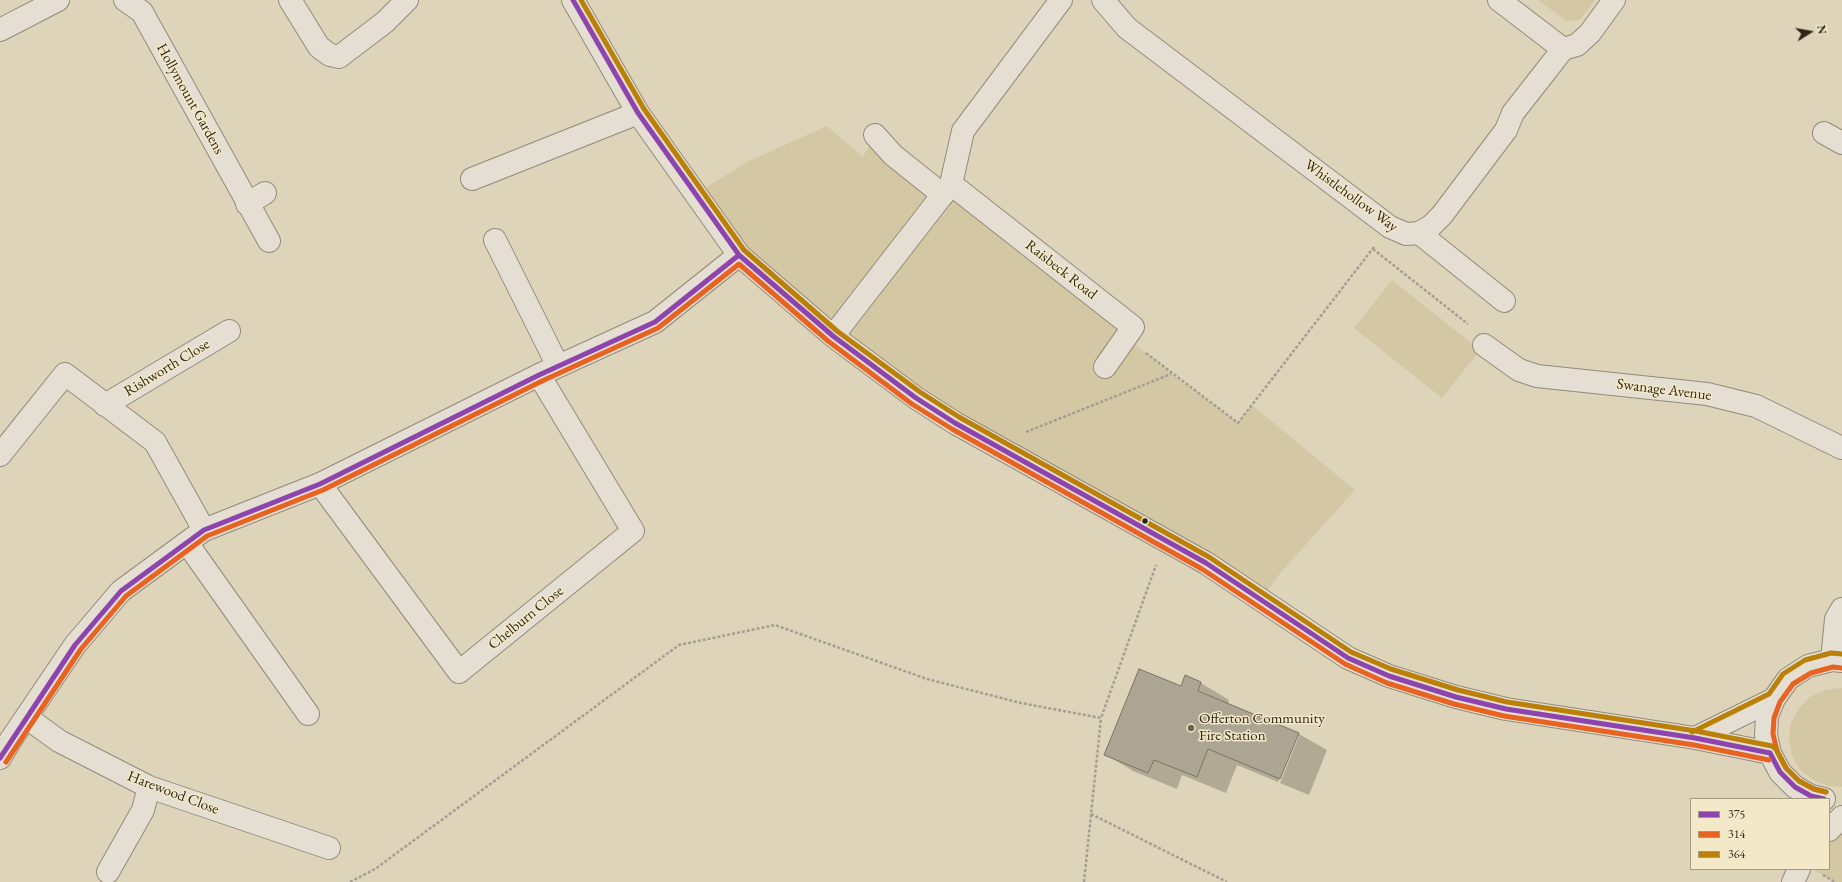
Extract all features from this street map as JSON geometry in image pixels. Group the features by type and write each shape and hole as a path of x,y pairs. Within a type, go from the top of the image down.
{"street":[{"path":"0,30 58,0"},
{"name":"Hollymount Gardens","path":"125,0 142,12 256,199 269,242"},
{"path":"290,0 320,47 330,55 339,57 385,22 407,0"},
{"path":"573,0 638,113 739,255 832,336 916,398 955,423 1206,563 1348,658 1389,676 1456,697 1506,709 1695,738 1770,754"},
{"path":"832,336 947,190 963,131 1061,0"},
{"path":"1499,0 1563,49"},
{"name":"Whistlehollow Way","path":"1111,3 1126,28 1390,227 1406,234 1419,233 1431,226 1442,215 1506,130 1513,113 1563,49 1577,45 1590,33 1614,0"},
{"path":"472,180 638,113"},
{"path":"875,134 893,154 947,190"},
{"name":"Raisbeck Road","path":"947,190 1133,327 1127,338"},
{"path":"1419,233 1504,301"},
{"path":"495,240 558,366"},
{"path":"0,758 75,645 121,591 204,530 320,484 558,366 655,322 739,255"},
{"name":"Rishworth Close","path":"105,404 229,331"},
{"path":"1105,367 1127,338"},
{"name":"Swanage Avenue","path":"1484,345 1519,370 1537,376 1706,394 1756,406 1842,448"},
{"name":"Rishworth Close","path":"0,456 65,374 155,442 204,530"},
{"name":"Chelburn Close","path":"320,484 459,672 633,531 539,376"},
{"path":"187,543 308,714"},
{"path":"1820,798 1796,793 1780,772 1770,754 1766,735 1767,723 1774,699 1788,679 1808,666 1837,660 1836,619 1842,609"},
{"path":"1695,738 1774,699"},
{"name":"Harewood Close","path":"26,718 59,741 149,787 330,848"},
{"path":"108,872 143,810 149,787"},
{"path":"1830,800 1842,800"},
{"path":"1830,829 1842,817"},
{"path":"1793,882 1799,870"}],"path":[{"path":"1127,338 1172,374 1238,423 1390,227"},
{"path":"1372,249 1470,326 1484,345"},
{"path":"1012,454 1024,433 1172,374"},
{"path":"1084,882 1100,718 1165,540"},
{"path":"350,882 375,869 679,645 775,625 927,679 1021,703 1100,718"},
{"path":"1091,814 1227,882"}],"shaded area":[{"path":"1538,0 1595,0 1580,20 1567,21"},
{"path":"827,126 863,157 875,135 943,195 951,184 1133,327 1127,338 1172,374 1238,423 1252,405 1355,490 1281,572 1261,600 955,423 739,255 696,194 747,162"},
{"path":"1392,280 1480,350 1442,398 1354,328"},
{"path":"1842,688 1842,787 1828,786 1813,780 1800,770 1792,755 1789,739 1791,723 1799,708 1810,697 1825,690"},
{"path":"1842,817 1842,882 1835,882 1815,870 1830,870 1830,829"}],"building":[{"path":"1139,669 1181,686 1185,675 1201,682 1198,691 1299,733 1280,779 1208,749 1197,777 1154,760 1148,773 1104,755"}],"transit line":[{"name":"375","path":"573,0 638,113 739,255 833,336 916,398 955,423 1206,563 1348,658 1389,676 1456,697 1506,709 1695,738 1770,753"},
{"name":"364","path":"581,0 644,109 744,250 837,331 920,392 959,417 1209,557 1351,652 1391,669 1458,690 1507,702 1696,731 1772,746 1776,749 1786,768 1799,781 1814,789 1826,792"},
{"name":"375","path":"0,758 75,645 121,591 204,530 320,484 539,375 655,322 739,255"},
{"name":"314","path":"6,762 81,649 126,596 207,536 323,490 542,381 658,328 739,264 828,341 912,404 952,429 1202,569 1345,664 1387,683 1454,704 1504,716 1694,745 1769,760"},
{"name":"364","path":"1692,732 1769,694 1783,674 1805,660 1831,653 1842,654"},
{"name":"314","path":"1826,792 1814,789 1799,781 1786,768 1777,751 1773,734 1774,718 1780,702 1793,684 1811,673 1833,667 1841,668"},
{"name":"375","path":"1770,753 1780,772 1795,787 1811,796 1820,798"}],"place":[{"name":"Offerton Community Fire Station","path":"1191,728"}]}
